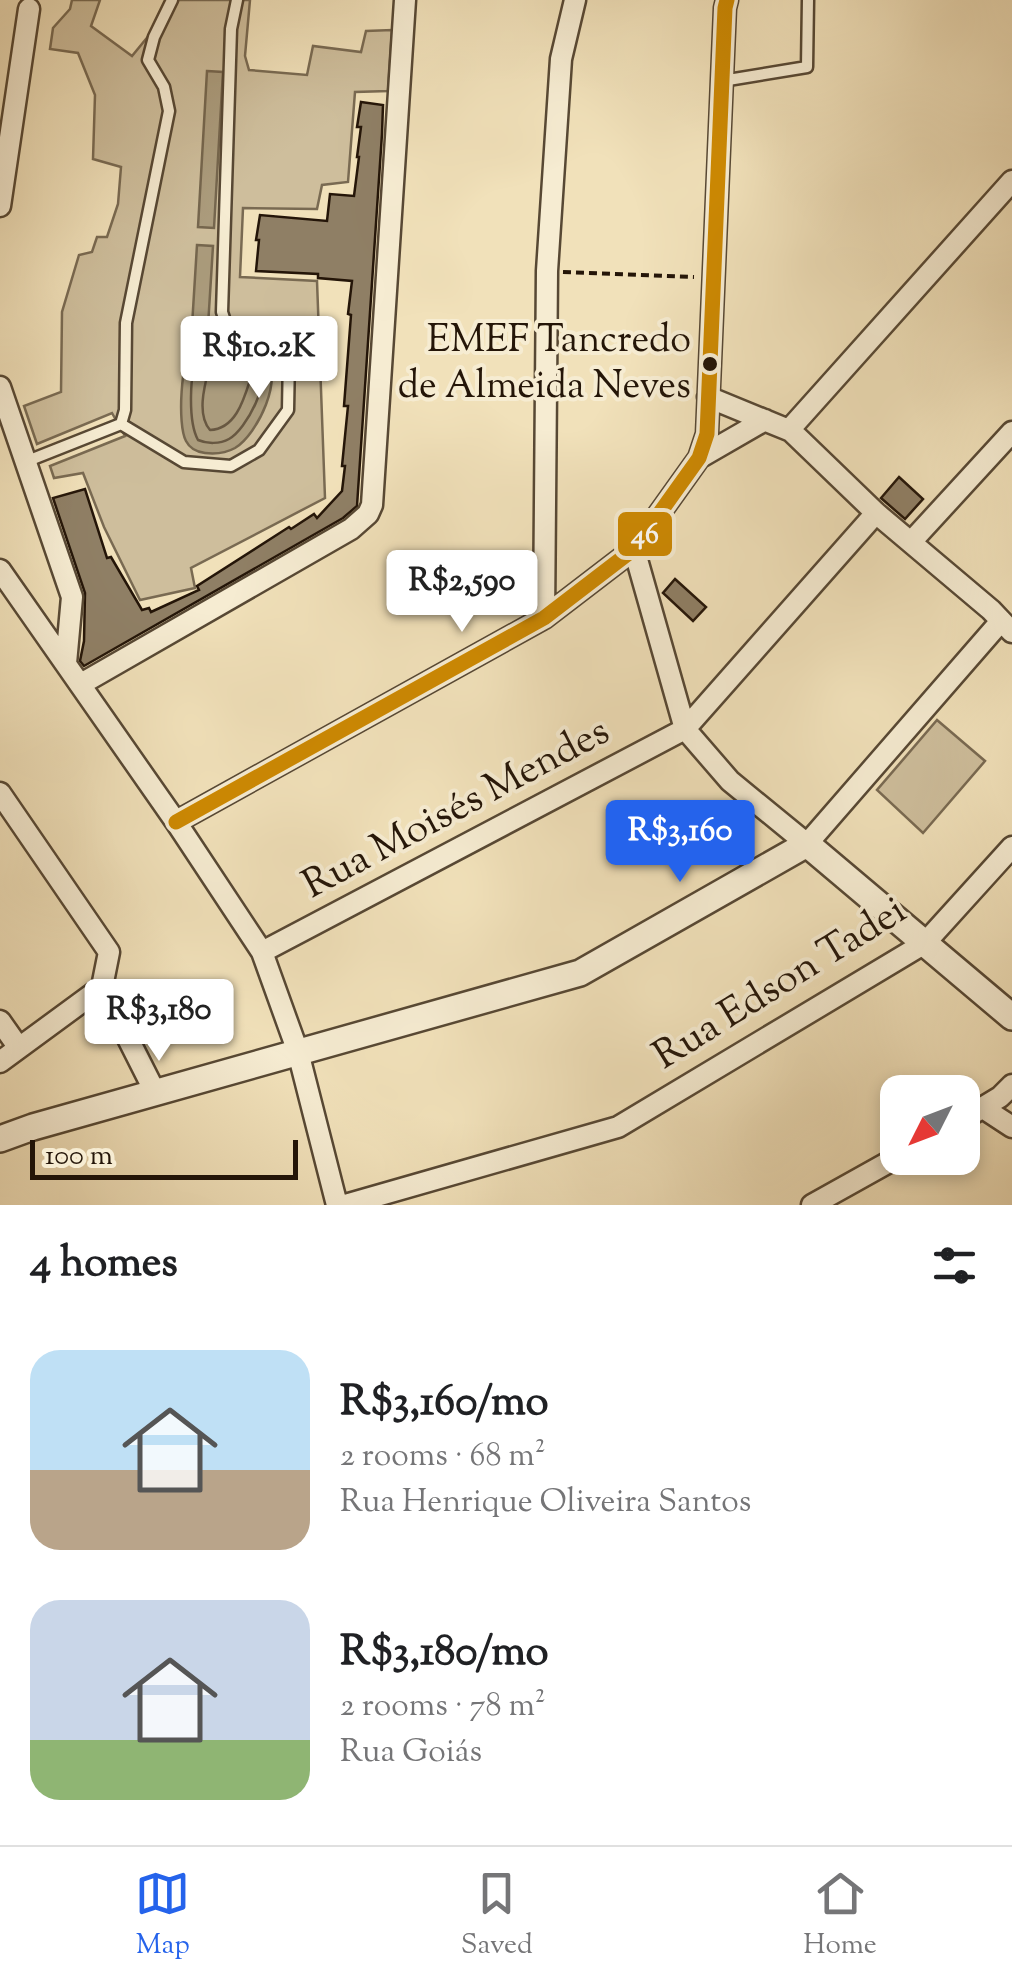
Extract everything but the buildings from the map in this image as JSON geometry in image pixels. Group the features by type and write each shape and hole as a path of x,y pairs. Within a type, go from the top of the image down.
{"street":[{"path":"82,684 351,529 368,514 372,505 404,0"},
{"path":"544,618 547,271 561,59 575,0"},
{"path":"176,822 544,618 634,548 699,458 707,434 727,0"},
{"path":"0,206 28,8"},
{"path":"789,430 1012,181"},
{"path":"0,388 72,598 66,663"},
{"path":"0,1139 580,973 807,844 1007,626 789,430 708,397"},
{"path":"699,458 765,420"},
{"path":"911,542 1012,432"},
{"path":"685,729 876,512"},
{"path":"634,548 685,729 730,781 1012,1016"},
{"path":"0,570 82,684 262,952 298,1052 337,1205"},
{"name":"Rua Moisés Mendes","path":"262,952 685,729"},
{"path":"0,793 109,952 102,987 156,1094"},
{"name":"Rua Edson Tadei","path":"345,1205 618,1127 926,943 1012,848"},
{"path":"0,1062 102,987"},
{"path":"0,1021 19,1048"},
{"path":"980,1110 1012,1085"},
{"path":"983,1108 1012,1127"},
{"path":"812,1205 880,1167"}],"lane":[{"path":"121,424 125,410 126,323 168,111 164,86 148,60 172,0"},
{"path":"121,424 184,462 230,466 259,450 288,410 289,357 276,340 232,327 222,312 232,29 237,0"},
{"path":"722,81 807,67 808,0"},
{"path":"24,463 121,424"}],"path":[{"path":"547,271 714,277"}],"shaded area":[{"path":"72,0 100,0 91,26 132,56 178,0 250,0 245,56 249,70 307,75 313,46 361,52 366,31 392,30 388,91 355,92 348,182 322,185 317,209 243,208 240,277 317,281 325,498 191,568 195,588 140,600 83,473 54,478 50,466 125,436 112,413 37,444 24,406 61,392 62,312 79,255 92,252 97,237 107,237 118,204 121,167 93,159 95,95 78,53 50,49 53,28 70,9"},
{"path":"937,720 985,761 923,833 877,790"}],"water":[{"path":"207,71 223,72 214,228 198,227"},
{"path":"197,245 213,246 208,326 192,326"},
{"path":"206,336 259,351 270,364 272,377 266,404 252,431 235,448 216,453 194,450 183,433 186,363 193,344"}],"transit line":[{"name":"46","path":"176,822 544,618 634,549 699,458 707,434 727,0"}],"place":[{"name":"EMEF Tancredo de Almeida Neves","path":"710,364"}]}
